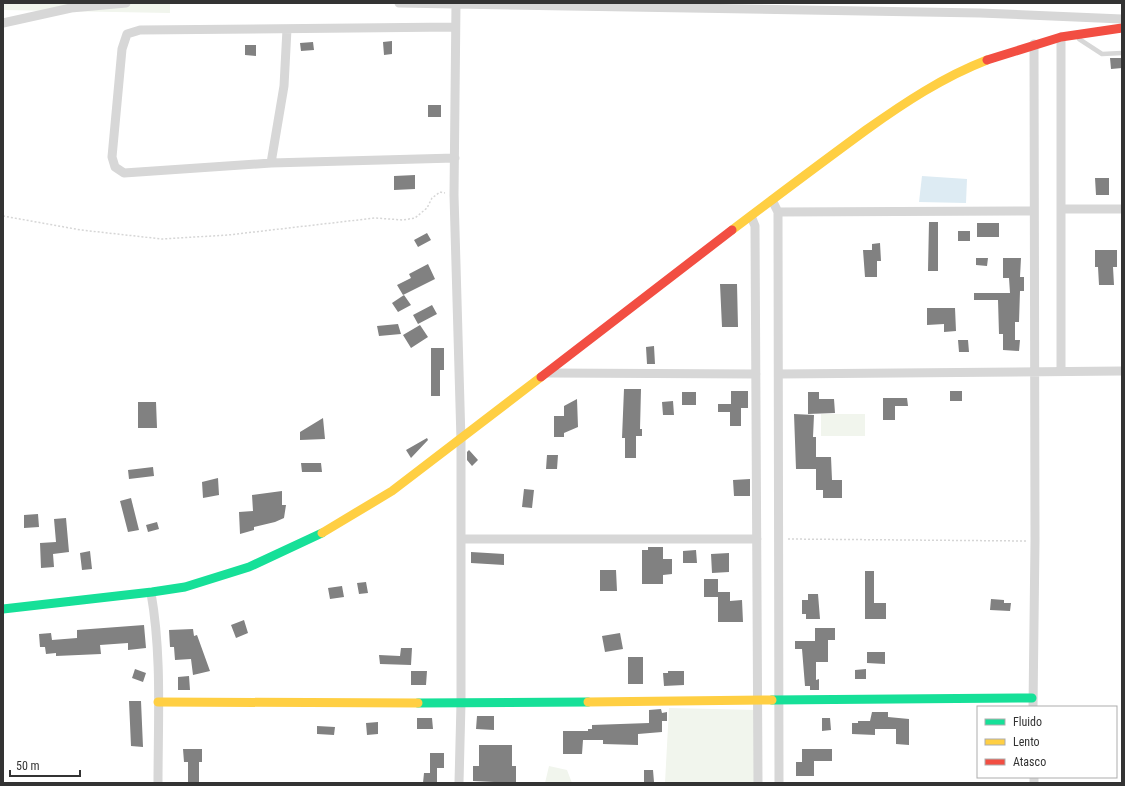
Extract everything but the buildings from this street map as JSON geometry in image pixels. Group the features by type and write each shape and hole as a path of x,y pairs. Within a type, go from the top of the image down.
{"main road":[{"path":"3,609 151,593 195,584 231,573 306,542 341,524 392,491 461,440 831,155 905,103 938,83 971,66 1034,44 1072,35 1122,28"},
{"path":"158,702 1033,702"}],"street":[{"path":"3,24 71,8 126,3"},
{"path":"399,3 972,13 1122,19"},
{"path":"456,4 454,195 461,440 462,702 459,783"},
{"path":"454,158 271,163 124,173 115,167 112,157 122,49 126,34 140,30 455,27"},
{"path":"271,163 284,86 287,29"},
{"path":"1061,37 1061,371"},
{"path":"1033,702 1035,541 1034,44"},
{"path":"772,200 778,212 778,783"},
{"path":"1062,209 1122,209"},
{"path":"778,212 1034,210"},
{"path":"751,216 755,226 758,783"},
{"path":"779,374 1122,371"},
{"path":"548,373 756,374"},
{"path":"461,539 757,539"},
{"path":"151,593 156,619 158,783"}],"lane":[{"path":"1072,35 1102,54 1122,53"}],"path":[{"path":"3,216 82,230 162,239 228,235 375,218 403,220 415,218 427,208 432,198 440,192 454,195"},
{"path":"778,539 1035,541"}],"shaded area":[{"path":"3,3 170,3 170,13 3,10"},
{"path":"922,176 967,179 966,203 919,202"},
{"path":"821,414 865,414 865,436 821,436"},
{"path":"669,708 758,710 758,783 665,783"},
{"path":"549,766 567,770 572,783 545,783"}],"traffic: fast":[{"path":"3,609 185,587 249,567 322,533"},
{"path":"772,700 1032,698"},
{"path":"418,703 588,702"}],"traffic: slow":[{"path":"732,230 849,142 895,110 939,82 987,60"},
{"path":"322,533 392,491 541,377"},
{"path":"588,702 772,700"},
{"path":"158,702 418,703"}],"traffic: jam":[{"path":"987,60 1061,37 1122,28"},
{"path":"541,377 732,230"}]}
